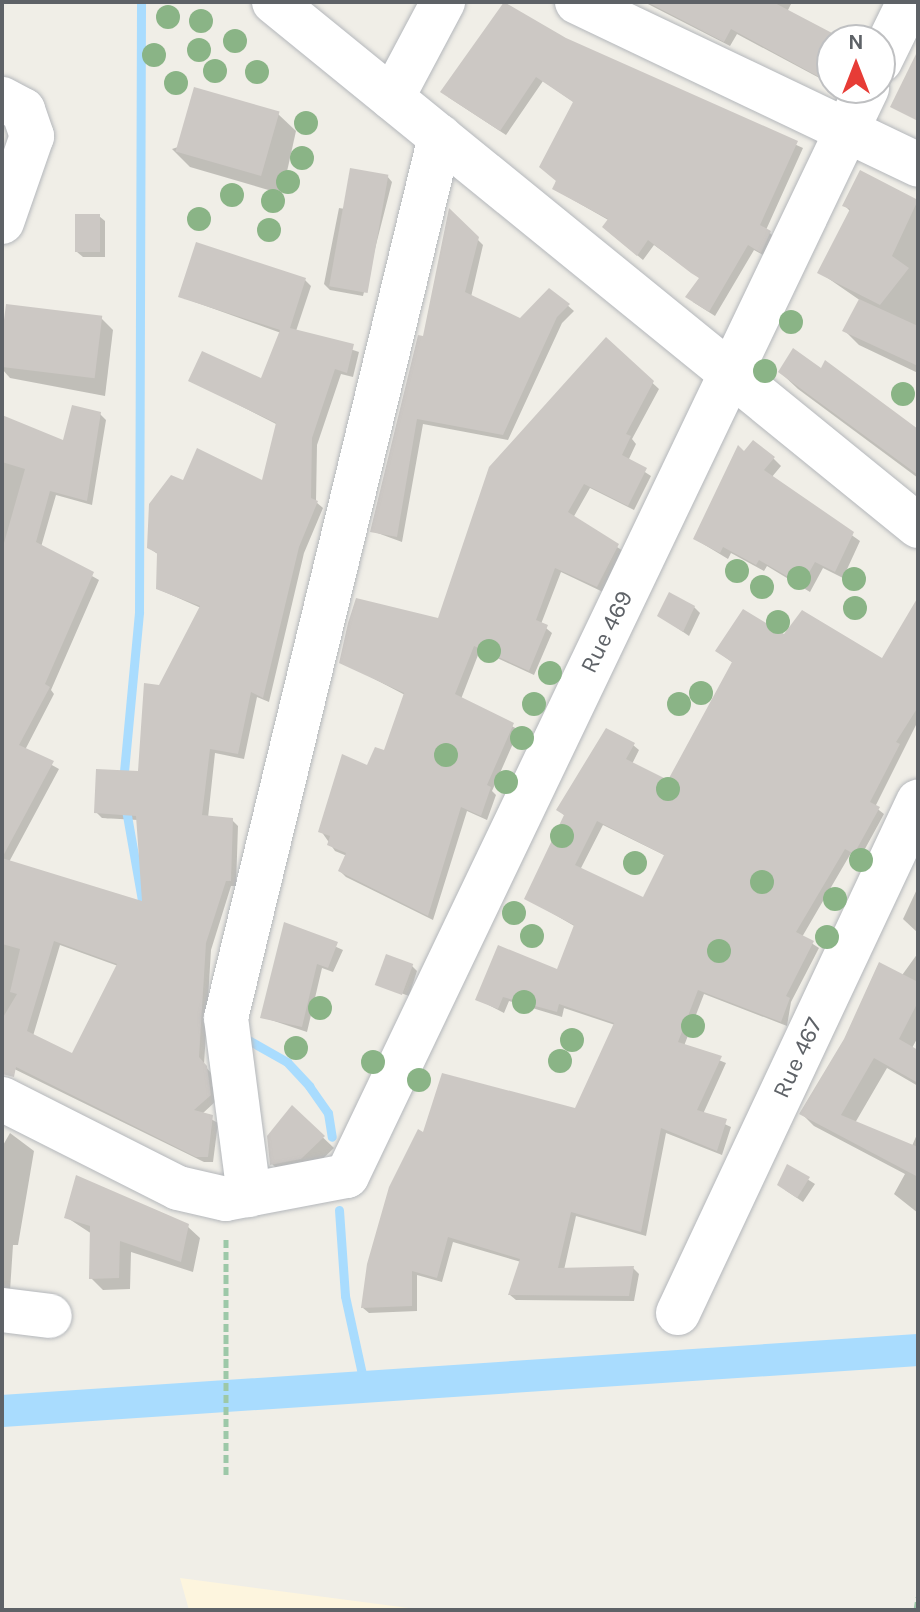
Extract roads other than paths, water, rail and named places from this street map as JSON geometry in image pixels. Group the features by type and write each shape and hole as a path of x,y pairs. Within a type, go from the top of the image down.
{"street":[{"path":"274,2 918,526"},
{"path":"392,98 443,2"},
{"path":"577,2 918,165"},
{"path":"896,28 909,2"},
{"path":"2,222 32,136 12,104"},
{"name":"Rue 469","path":"238,1197 347,1176 859,104"},
{"path":"2,1099 178,1188 238,1197 226,1025 440,137"},
{"name":"Rue 467","path":"678,1313 918,802"},
{"path":"2,1310 50,1316"}],"waterway":[{"path":"123,782 139,612 141,2"},
{"path":"125,804 144,912"},
{"path":"243,1037 287,1062 309,1086 328,1113 332,1137"},
{"path":"339,1210 345,1296 365,1388"},
{"path":"2,1411 918,1350"}]}
